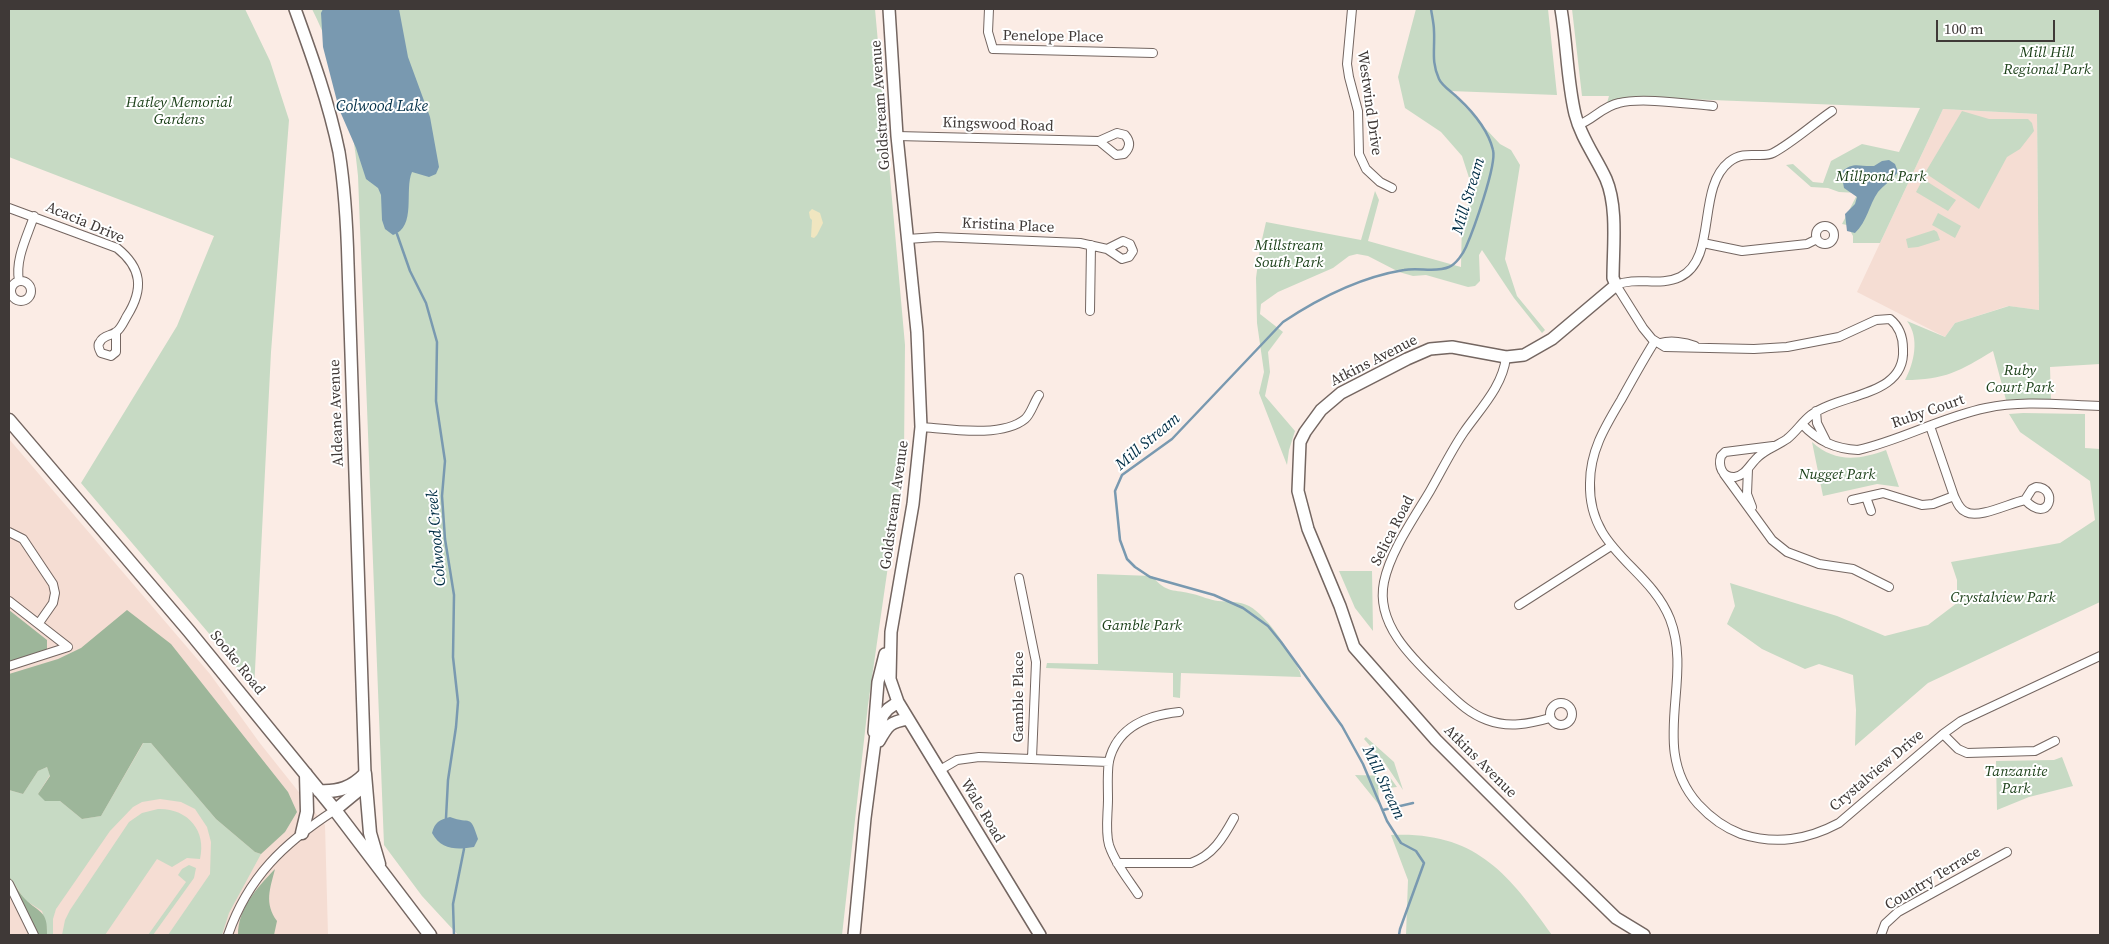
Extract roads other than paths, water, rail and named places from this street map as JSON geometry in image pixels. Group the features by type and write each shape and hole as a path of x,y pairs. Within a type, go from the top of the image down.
{"main road":[{"name":"Sooke Road","path":"9,420 189,631 306,774 430,935"},
{"path":"302,833 307,812 306,774"},
{"path":"319,790 330,791 349,788 365,774"},
{"path":"365,774 370,833 381,873"}],"street":[{"name":"Aldeane Avenue","path":"295,9 328,106 339,153 343,187 348,264 365,774"},
{"name":"Goldstream Avenue","path":"890,9 897,136 917,332 921,428 913,504 891,632 890,679 898,702"},
{"name":"Penelope Place","path":"989,9 988,32 993,49 1153,53"},
{"name":"Westwind Drive","path":"1352,9 1347,64 1348,77 1358,111 1359,154 1366,169 1380,182 1392,188"},
{"path":"1561,9 1569,77 1578,125 1606,179 1610,192 1614,278 1616,285 1643,328 1665,347 1686,349 1695,346 1754,349 1805,344 1838,336 1883,319 1890,319 1899,328 1904,354 1894,378 1875,390 1832,403 1816,411 1789,437 1757,457 1748,469 1736,476 1724,473"},
{"path":"1578,125 1584,123 1605,108 1618,103 1633,101 1713,106"},
{"path":"1616,285 1634,280 1667,282 1682,276 1694,265 1703,243 1712,190 1718,175 1729,162 1747,154 1771,154 1832,111"},
{"name":"Kingswood Road","path":"897,136 1099,141"},
{"name":"Acacia Drive","path":"9,208 117,248 128,257 136,270 139,284 136,298 116,332"},
{"path":"19,281 17,272 20,256 34,216"},
{"name":"Kristina Place","path":"907,239 937,237 1091,245 1107,249"},
{"path":"1703,243 1742,251 1807,244 1817,239"},
{"path":"1090,311 1091,245"},
{"name":"Atkins Avenue","path":"1616,285 1541,347 1524,356 1506,357 1452,347 1430,349 1407,358 1330,400 1312,421 1300,442 1297,476 1298,491 1308,529 1340,606 1351,640 1360,654 1436,740 1526,830 1616,918 1644,935"},
{"name":"Crystalview Drive","path":"1658,342 1602,432 1591,466 1591,500 1596,519 1611,546 1658,597 1670,618 1676,641 1677,665 1672,735 1675,758 1682,781 1693,798 1705,811 1734,831 1754,838 1792,840 1824,831 1839,823 1943,734 1961,721 2100,656"},
{"name":"Selica Road","path":"1506,357 1501,377 1488,399 1462,434 1389,563 1382,592 1388,622 1397,638 1416,662 1467,711 1504,725 1525,724 1550,718"},
{"path":"921,428 987,430 1016,425 1027,417 1038,395"},
{"name":"Ruby Court","path":"1802,424 1814,437 1845,449 1858,450 1966,413 2004,405 2100,406"},
{"path":"1816,411 1817,423 1827,443"},
{"path":"1930,426 1954,496 1960,508 1965,512 1972,514 2025,500"},
{"path":"1773,446 1725,452 1720,461 1724,473 1772,540 1786,552 1819,564 1853,569 1889,587"},
{"path":"1748,469 1747,494 1754,514"},
{"path":"1852,500 1883,493 1922,505 1933,504 1954,496"},
{"path":"1866,497 1870,511"},
{"path":"9,532 23,539 53,584 55,593 53,603 39,623"},
{"path":"1519,605 1611,546"},
{"name":"Gamble Place","path":"1019,578 1036,662 1032,758"},
{"path":"9,601 68,647 9,666"},
{"path":"874,751 874,714 878,682 891,632"},
{"path":"854,935 864,818 879,724 888,709 898,702"},
{"name":"Wale Road","path":"898,702 1040,935"},
{"path":"1138,894 1117,863 1108,843 1109,762 1120,738 1136,723 1160,714 1179,712"},
{"path":"874,751 887,727 892,723 908,719"},
{"path":"1943,734 1958,749 1967,753 2036,751 2056,741"},
{"path":"940,770 957,760 967,758 1032,758 1109,762"},
{"path":"228,935 234,917 260,873 302,833 358,791 365,774"},
{"path":"1117,863 1191,863 1213,850 1223,838 1234,818"},
{"name":"Country Terrace","path":"1881,935 1886,924 1898,912 2007,852"},
{"path":"9,884 34,935"}],"water":[{"name":"Colwood Lake","path":"323,9 399,9 408,57 430,117 439,167 436,174 429,177 412,172 405,224 400,231 393,235 385,229 382,220 381,195 378,188 366,179 356,148 339,109 323,47 321,13"},
{"path":"1889,160 1895,164 1898,172 1878,192 1859,229 1855,233 1847,231 1845,214 1855,204 1857,197 1844,188 1841,172 1853,166 1874,166 1882,161"},
{"path":"450,817 471,823 478,839 474,847 450,848 436,839 432,833 436,824 440,820"}],"waterway":[{"name":"Mill Stream","path":"1399,935 1424,863 1416,851 1401,843 1387,821 1363,764 1342,726 1268,626 1243,608 1214,595 1150,577 1127,559 1120,540 1115,491 1122,475 1172,439 1283,322 1311,305 1356,283 1404,270 1433,270 1452,266 1465,250 1484,198 1491,169 1493,150 1488,135 1479,121 1440,82 1434,61 1434,28 1431,9"},
{"name":"Colwood Creek","path":"397,234 410,271 426,303 437,342 436,401 445,461 442,496 445,539 454,595 453,657 458,702 448,780 446,818"},
{"path":"1383,810 1413,803"},
{"name":"Colwood Creek","path":"454,935 453,904 464,849"}],"park label":[{"name":"Mill Hill Regional Park","path":"2047,62"},
{"name":"Hatley Memorial Gardens","path":"179,112"},
{"name":"Millpond Park","path":"1881,177"},
{"name":"Millstream South Park","path":"1289,254"},
{"name":"Ruby Court Park","path":"2020,380"},
{"name":"Nugget Park","path":"1837,475"},
{"name":"Crystalview Park","path":"2003,598"},
{"name":"Gamble Park","path":"1142,626"},
{"name":"Tanzanite Park","path":"2016,780"}]}
